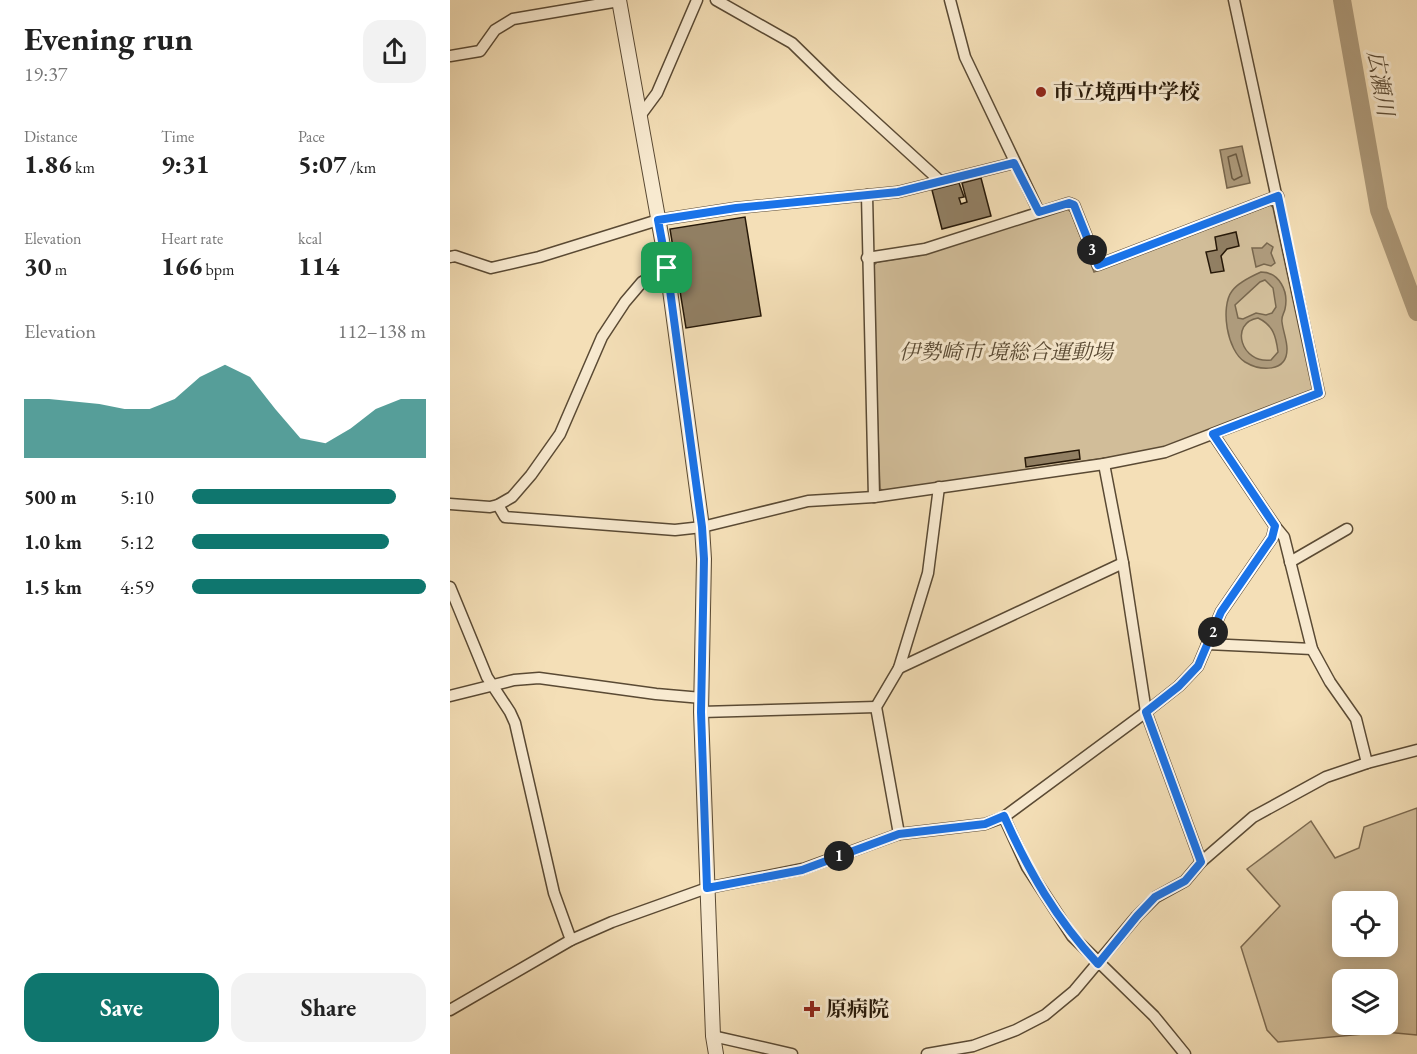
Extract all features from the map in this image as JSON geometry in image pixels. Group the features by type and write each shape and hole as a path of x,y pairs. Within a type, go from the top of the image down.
{"street":[{"path":"640,116 657,93 697,0"},
{"path":"716,0 792,43 835,86 940,181"},
{"path":"950,0 965,57 1039,212"},
{"path":"498,505 505,517 538,521 675,530 702,527 808,501 874,497 1104,464 1165,452 1319,393 1234,0"},
{"path":"450,56 480,51 495,30 513,19 619,1 667,268 702,527 704,559 701,705 713,1036 716,1054"},
{"path":"450,257 455,256 491,268 539,257 658,220 736,208 898,192 1014,163"},
{"path":"867,195 874,497"},
{"path":"867,258 925,249 1069,203 1074,205 1098,265 1278,196"},
{"path":"450,504 490,507 512,497 560,434 602,337 625,302 642,282 667,268"},
{"path":"1213,434 1284,537 1312,649 1330,682 1356,719 1367,763"},
{"path":"1104,464 1124,563 1146,712 1201,862"},
{"path":"899,834 876,707 899,668 928,573 939,487"},
{"path":"450,1010 571,940 612,922 707,888 802,870 899,834 985,824 1004,816 1146,712 1179,686 1198,666 1221,612 1272,538 1275,526"},
{"path":"1290,562 1347,529"},
{"path":"899,668 1124,563"},
{"path":"450,587 492,686 515,723 554,893 571,940"},
{"path":"1207,644 1270,649 1312,649"},
{"path":"450,696 513,680 539,678 656,694 701,705 876,707"},
{"path":"927,1054 973,1046 1016,1030 1045,1015 1074,991 1155,897 1185,881 1201,862 1253,817 1326,777 1417,750"},
{"path":"1004,816 1027,867 1072,936 1098,964 1154,1016 1185,1054"},
{"path":"713,1036 792,1054"}],"green space":[{"name":"伊勢崎市 境総合運動場","path":"1270,205 1274,208 1314,386 1312,390 1184,441 1146,452 884,491 880,489 872,267 877,262 922,255 1067,209 1071,212 1094,272"},
{"path":"1417,808 1417,1035 1398,1033 1398,969 1332,969 1332,1035 1353,1035 1278,1042 1267,1030 1241,947 1280,906 1247,869 1311,821 1335,858 1359,848 1364,827"}],"water":[{"path":"1242,146 1250,183 1227,188 1220,150"},
{"path":"1267,243 1273,247 1271,253 1275,263 1271,266 1264,264 1256,267 1252,248 1262,248"},
{"path":"1261,272 1278,279 1284,289 1286,302 1282,320 1287,346 1286,357 1278,366 1272,368 1258,367 1245,362 1234,349 1227,328 1226,307 1232,291","holes":["1265,280 1273,288 1276,307 1272,313 1266,315 1256,313 1243,319 1238,318 1235,305","1258,318 1267,324 1275,336 1278,352 1271,360 1261,360 1252,356 1242,342 1241,335 1244,327 1249,321"]}],"building":[{"path":"981,178 991,216 942,229 932,190 959,183 964,197 959,198 961,204 967,202 962,183"},
{"path":"745,217 761,316 686,328 670,229"},
{"path":"1236,232 1239,246 1227,249 1221,256 1224,271 1211,273 1206,252 1217,250 1215,237"},
{"path":"1079,450 1080,459 1026,467 1025,458"}],"waterway":[{"name":"広瀬川","path":"1342,0 1379,210 1417,312"}],"place":[{"name":"市立境西中学校","path":"1041,92"},
{"name":"原病院","path":"812,1009"}],"route":[{"path":"1014,163 1039,212 1069,203 1074,205 1098,265 1278,196 1319,393 1213,434 1275,526 1272,538 1221,612 1198,666 1179,686 1146,712 1201,862 1185,881 1155,897 1098,964 1072,936 1027,867 1004,816 985,824 899,834 802,870 707,888 701,712 704,559 702,527 667,268 658,220 786,202 898,192 1014,163"}]}
